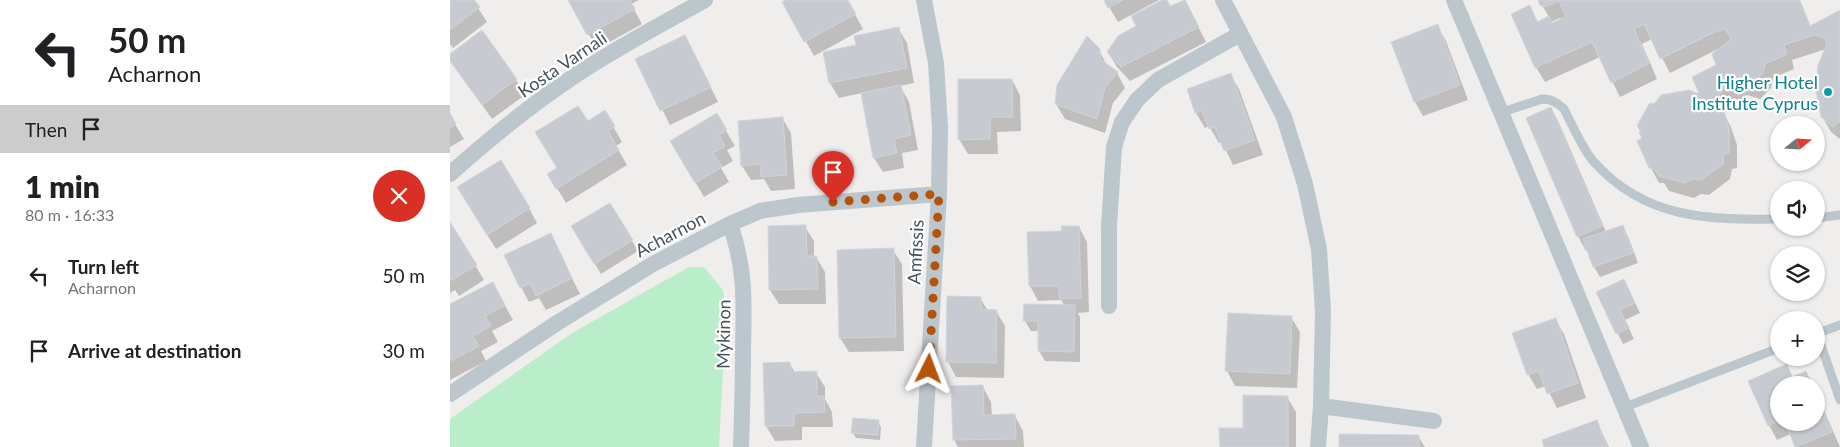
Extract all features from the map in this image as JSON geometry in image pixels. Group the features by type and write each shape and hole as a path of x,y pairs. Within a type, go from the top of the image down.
{"street":[{"name":"Kosta Varnali","path":"450,174 506,127 575,75 705,0"},
{"path":"1223,0 1284,117 1305,184 1319,248 1323,311 1318,447"},
{"path":"1454,0 1641,447"},
{"name":"Amfissis","path":"924,447 939,194 940,128 928,1"},
{"path":"1109,306 1109,226 1114,147 1122,122 1137,100 1158,80 1240,34"},
{"name":"Acharnon","path":"450,394 544,332 653,264 730,224 760,211 798,204 939,194"},
{"name":"Mykinon","path":"730,224 738,246 743,271 741,447"},
{"path":"1321,406 1434,420"}],"lane":[{"path":"1500,113 1542,99 1550,99 1564,109 1593,161 1617,184 1643,201 1672,212 1698,217 1731,220 1770,219"},
{"path":"1825,217 1840,215"},
{"path":"1825,331 1840,325"},
{"path":"1625,407 1770,351"},
{"path":"1825,359 1840,400"}],"green space":[{"path":"689,267 704,267 723,290 726,312 719,447 450,447 450,419 572,333"}],"building":[{"path":"450,0 474,0 480,7 450,30"},
{"path":"568,0 630,0 635,9 587,35"},
{"path":"785,0 848,0 856,14 804,42 782,2"},
{"path":"1104,0 1123,0 1108,8"},
{"path":"1162,0 1167,0 1170,6 1185,0 1199,27 1121,67 1107,52 1118,36 1136,26 1131,16"},
{"name":"Higher Hotel Institute Cyprus","path":"1538,0 1799,0 1810,26 1840,10 1840,121 1833,127 1825,120 1825,116 1821,116 1816,91 1818,65 1827,44 1825,38 1814,35 1784,45 1787,54 1765,64 1763,73 1751,84 1738,81 1731,87 1725,88 1711,105 1719,112 1724,111 1729,129 1729,153 1724,154 1723,164 1701,180 1692,179 1685,183 1659,176 1654,169 1649,168 1637,141 1642,138 1639,133 1641,129 1637,126 1649,104 1655,103 1661,95 1689,90 1699,93 1692,77 1716,65 1712,54 1731,39 1725,29 1717,31 1660,59 1644,24 1634,29 1650,63 1611,83 1592,42 1535,68 1511,14 1530,5 1537,22 1549,16 1552,23 1566,17 1559,1 1544,7 1540,5"},
{"path":"1438,24 1460,85 1414,102 1391,42"},
{"path":"899,27 907,68 829,83 823,52 856,45 854,36"},
{"path":"482,30 517,79 482,105 450,61 450,54"},
{"path":"685,35 711,87 660,111 635,59"},
{"path":"1087,36 1100,49 1100,59 1118,72 1105,88 1097,119 1055,104 1057,85"},
{"path":"1231,73 1255,140 1224,151 1215,127 1209,129 1202,111 1195,113 1187,89"},
{"path":"958,79 1012,79 1013,117 990,117 990,139 958,140"},
{"path":"901,85 911,135 894,139 897,153 873,158 861,93"},
{"path":"578,106 588,121 605,110 615,126 608,131 619,150 556,189 547,174 557,168 535,132"},
{"path":"1551,107 1602,226 1577,237 1526,118"},
{"path":"450,113 456,124 450,128"},
{"path":"717,113 727,130 719,135 725,146 713,153 722,167 695,183 670,141"},
{"path":"783,117 787,175 761,177 760,164 741,166 738,121"},
{"path":"501,160 530,208 487,235 457,187"},
{"path":"610,203 633,240 594,264 571,226"},
{"path":"450,222 477,265 450,281"},
{"path":"806,225 807,256 817,256 818,289 769,290 768,226"},
{"path":"1623,225 1633,253 1593,267 1583,239"},
{"path":"1061,226 1079,226 1081,298 1059,299 1059,286 1029,286 1027,232 1062,231"},
{"path":"551,233 572,278 536,296 530,283 520,288 504,255"},
{"path":"894,248 896,337 839,338 837,250"},
{"path":"1624,279 1635,303 1620,310 1629,328 1616,334 1596,292"},
{"path":"493,282 505,305 485,316 491,326 473,336 479,346 450,361 450,304"},
{"path":"947,296 981,297 981,309 997,310 996,363 946,362"},
{"path":"1024,304 1075,305 1074,352 1038,351 1038,321 1023,321"},
{"path":"1228,313 1292,316 1290,374 1225,371"},
{"path":"1556,318 1578,383 1547,394 1539,371 1527,375 1512,333"},
{"path":"790,362 791,372 817,371 817,396 824,396 825,412 794,413 794,426 765,426 763,363"},
{"path":"1782,366 1788,366 1792,376 1770,376 1770,425 1768,426 1748,381"},
{"path":"1806,371 1808,376 1794,376"},
{"path":"983,385 984,415 1015,414 1016,439 953,440 951,386"},
{"path":"1243,395 1288,396 1288,447 1220,447 1219,428 1243,428"},
{"path":"1825,415 1832,432 1795,447 1789,431 1825,431"},
{"path":"853,418 879,420 878,435 851,433"},
{"path":"1597,420 1607,447 1544,447 1542,440"},
{"path":"1339,434 1419,435 1419,447 1339,447"}],"place":[{"name":"Higher Hotel Institute Cyprus","path":"1828,92"}],"route":[{"path":"833,202 939,194 929,369"}]}
